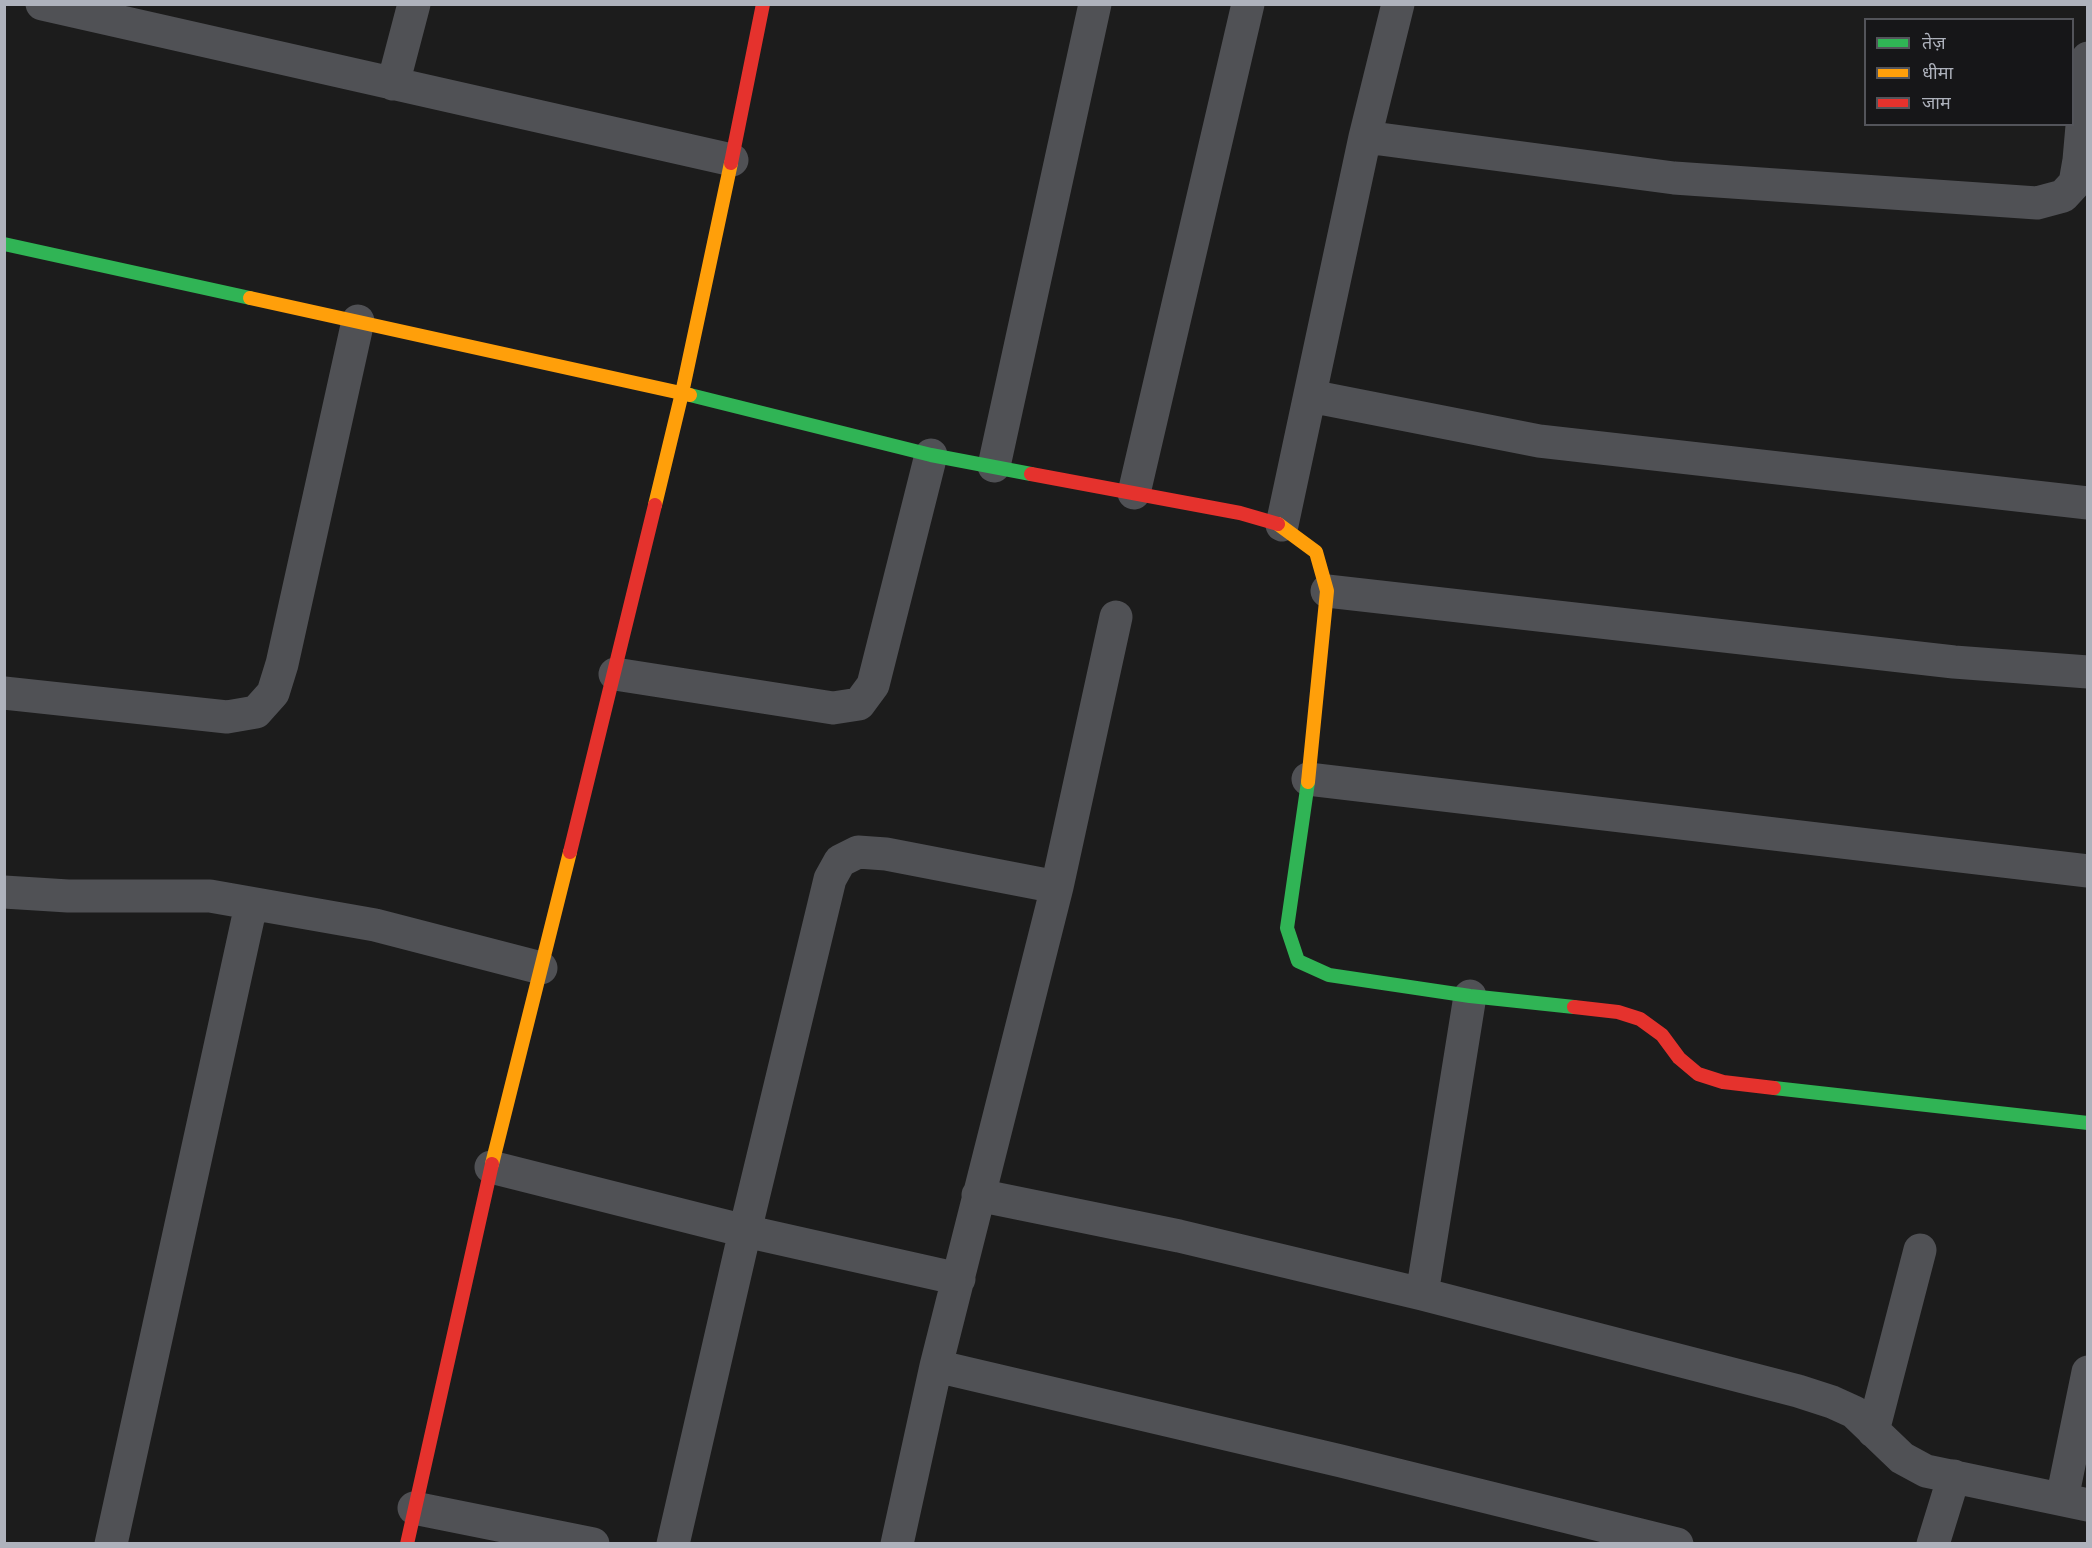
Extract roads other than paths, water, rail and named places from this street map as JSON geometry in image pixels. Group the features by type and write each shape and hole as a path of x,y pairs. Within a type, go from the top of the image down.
{"street":[{"path":"42,4 732,160"},
{"path":"393,84 414,4"},
{"path":"407,1544 491,1167 615,674 682,393 763,4"},
{"path":"994,466 1095,4"},
{"path":"1134,493 1248,4"},
{"path":"1282,525 1365,137 1398,4"},
{"path":"1365,137 1674,178 2037,203 2063,196 2075,183 2088,58"},
{"path":"4,244 682,393 931,455 1240,513 1282,525 1316,552 1327,591 1308,779 1287,928 1298,961 1329,975 1470,996 1618,1012 1640,1019 1662,1035 1679,1058 1698,1074 1723,1082 2088,1123"},
{"path":"4,693 227,717 256,711 273,693 282,663 358,321"},
{"path":"1310,396 1539,441 2088,502"},
{"path":"615,674 833,708 859,704 873,685 931,455"},
{"path":"1327,591 1954,662 2088,672"},
{"path":"897,1544 936,1366 1057,887 1116,617"},
{"path":"1308,779 2088,871"},
{"path":"673,1544 745,1231 830,879 840,861 858,852 886,854 1057,887"},
{"path":"4,892 68,896 210,896 375,925 541,968"},
{"path":"111,1544 251,905"},
{"path":"1422,1294 1470,996"},
{"path":"491,1167 745,1231 959,1279"},
{"path":"978,1195 1179,1236 1422,1294 1798,1390 1854,1412 1902,1458 1926,1471 2075,1502 2088,1372"},
{"path":"1873,1431 1920,1250"},
{"path":"936,1366 1330,1458 1677,1544"},
{"path":"1933,1544 1954,1476"},
{"path":"414,1508 593,1544"}]}
